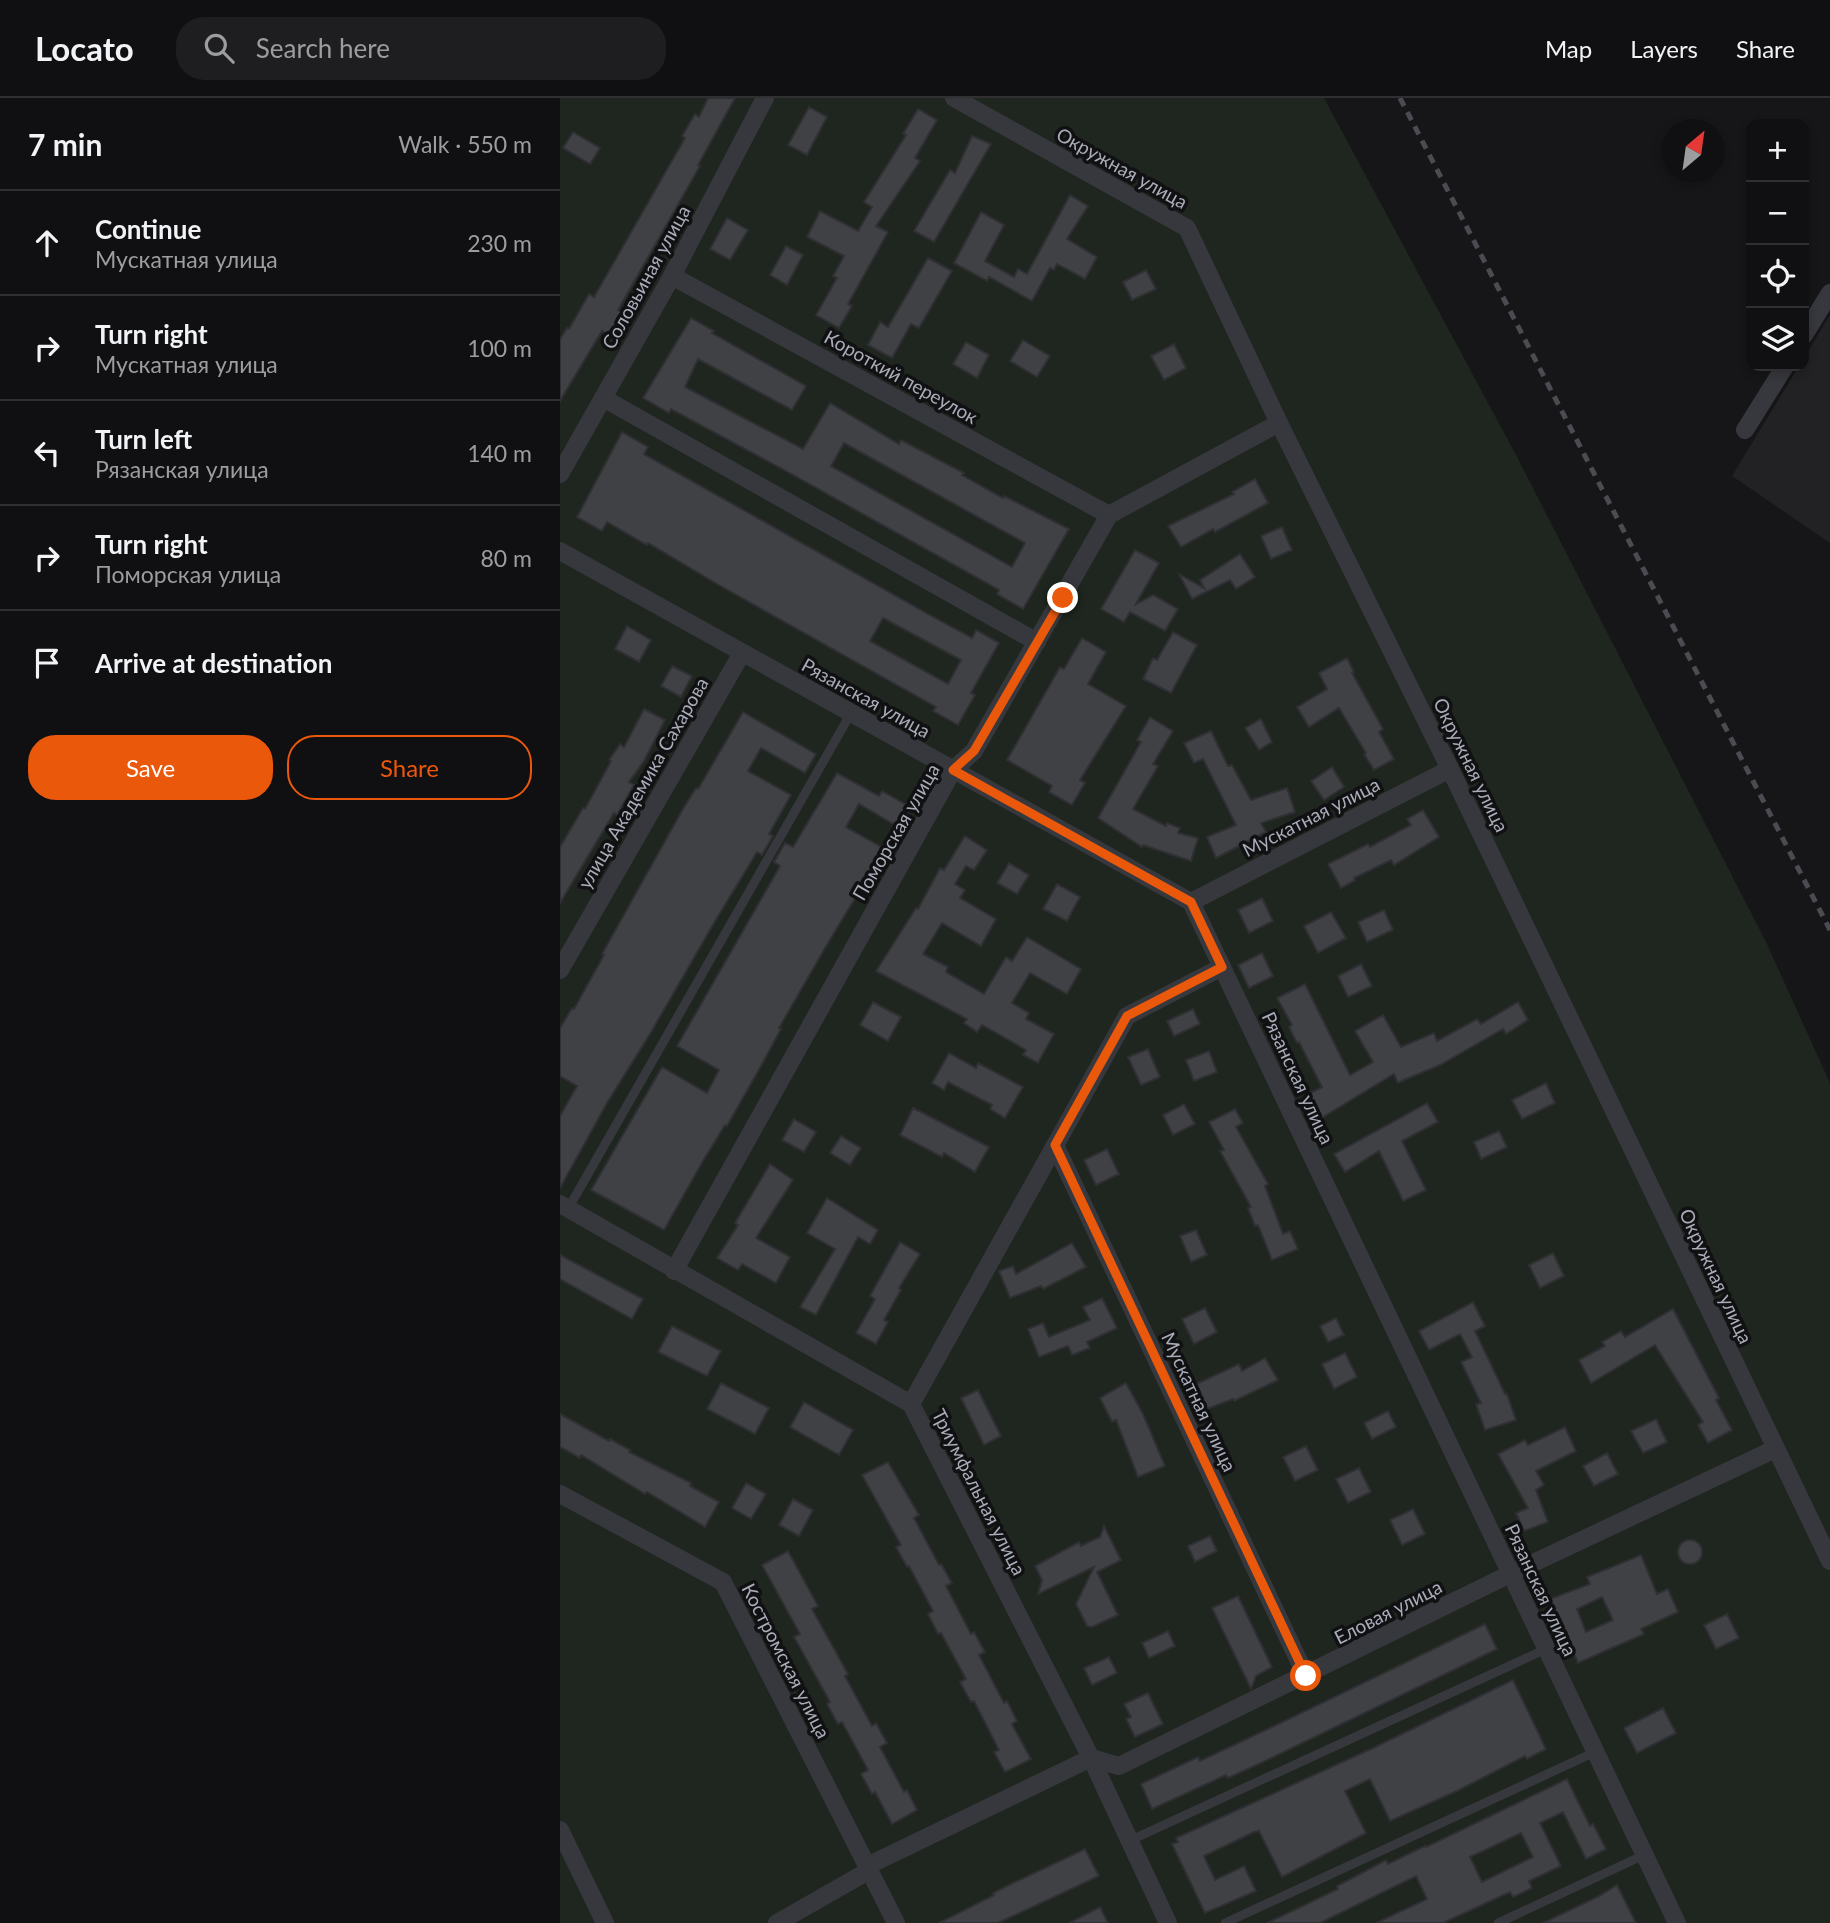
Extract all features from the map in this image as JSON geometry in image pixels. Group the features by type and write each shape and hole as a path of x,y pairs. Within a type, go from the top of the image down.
{"street":[{"name":"Соловьиная улица","path":"560,474 672,276 765,98"},
{"name":"Окружная улица","path":"954,98 1186,228 1450,769 1830,1561"},
{"name":"Короткий переулок","path":"672,276 1109,515"},
{"path":"1809,327 1830,293"},
{"path":"1745,430 1782,371"},
{"path":"603,398 1037,642"},
{"path":"1109,515 1279,423"},
{"name":"Поморская улица","path":"674,1271 953,770 974,751 1109,515"},
{"name":"Рязанская улица","path":"560,551 1191,902 1676,1923"},
{"name":"улица Академика Сахарова","path":"560,970 742,653"},
{"name":"Мускатная улица","path":"1191,902 1450,769"},
{"path":"911,1404 1127,1016 1222,967"},
{"name":"Мускатная улица","path":"1055,1145 1306,1676"},
{"name":"Триумфальная улица","path":"564,1206 911,1404 1091,1758 1168,1923"},
{"name":"Еловая улица","path":"1091,1758 1119,1766 1510,1574 1774,1449"},
{"name":"Костромская улица","path":"560,1494 723,1582 896,1923"},
{"path":"777,1923 869,1868 1091,1758"},
{"path":"560,1830 605,1923"}],"lane":[{"path":"564,1206 851,713"},
{"path":"1129,1841 1546,1649"},
{"path":"1225,1923 1595,1752"},
{"path":"1498,1923 1644,1855"}],"shaded area":[{"path":"560,98 1324,98 1516,455 1767,944 1830,1083 1830,1923 560,1923"},
{"path":"1830,315 1830,543 1732,476 1796,371 1809,371 1809,350"}],"building":[{"path":"708,98 735,98 698,165 700,166 618,310 630,316 616,340 602,331 560,401 560,339 567,328 569,329 589,294 594,297 685,138 682,136 695,114 699,117"},
{"path":"809,107 827,117 807,155 788,145"},
{"path":"918,109 937,120 915,158 920,161 876,226 888,232 848,304 852,306 839,328 816,315 837,278 833,276 844,256 807,237 820,211 858,231 872,207 864,202 906,135 903,134"},
{"path":"573,132 600,148 590,164 563,148"},
{"path":"972,136 991,144 934,242 914,231 950,170 955,173"},
{"path":"1070,195 1088,206 1067,239 1097,257 1085,279 1057,264 1054,270 1050,268 1032,301 989,277 987,281 954,263 981,212 1004,225 985,261 1014,277 1018,269 1027,274"},
{"path":"727,218 748,230 730,260 710,249"},
{"path":"786,246 803,255 787,285 770,275"},
{"path":"928,258 952,271 919,328 911,324 892,358 868,345 880,322 888,327"},
{"path":"1146,270 1156,289 1132,300 1123,282"},
{"path":"691,318 714,331 712,333 806,386 792,410 698,359 685,387 803,449 830,403 899,444 901,440 964,473 962,475 1003,498 1004,496 1069,529 1023,609 997,594 999,590 786,471 671,409 669,413 643,398","holes":["844,443 1025,543 1012,567 831,466"]},
{"path":"1023,340 1050,356 1037,377 1010,361"},
{"path":"966,342 989,355 977,378 953,364"},
{"path":"1174,344 1186,368 1164,380 1151,356"},
{"path":"622,432 648,447 644,454 928,614 972,638 976,630 999,643 971,693 975,695 958,725 933,711 936,707 648,543 647,545 607,522 602,531 577,517","holes":["883,618 961,660 948,684 870,641"]},
{"path":"1255,479 1268,503 1181,547 1168,526 1234,494 1232,492"},
{"path":"1282,527 1292,550 1271,559 1261,536"},
{"path":"1135,550 1159,563 1136,604 1153,595 1178,609 1165,631 1130,612 1124,622 1101,609"},
{"path":"1240,554 1255,577 1236,589 1230,580 1192,599 1179,574 1204,588 1200,580"},
{"path":"627,626 651,640 639,662 615,649"},
{"path":"1173,632 1197,645 1171,693 1143,679 1153,658 1157,660"},
{"path":"1082,638 1106,652 1088,684 1126,706 1080,780 1085,783 1072,805 1049,792 1052,786 1007,760 1060,667 1064,669"},
{"path":"1347,658 1354,672 1352,673 1383,729 1379,732 1394,759 1374,770 1339,708 1309,727 1297,707 1327,689 1319,673"},
{"path":"672,666 692,676 681,697 661,686"},
{"path":"644,709 665,720 644,761 629,782 634,785 617,815 614,813 560,903 560,847 583,808 585,809 611,761 609,760 620,744 624,747"},
{"path":"743,712 816,754 805,773 761,748 748,771 791,795 769,834 773,836 762,855 757,852 714,923 560,1188 560,1116 577,1086 560,1076 560,1028 572,1008 574,1009 684,807 696,788 698,789"},
{"path":"1150,717 1173,731 1153,764 1158,766 1133,809 1166,826 1167,823 1180,828 1178,833 1198,838 1191,861 1143,845 1142,847 1098,818 1141,742 1137,740"},
{"path":"1261,719 1272,742 1259,750 1245,728"},
{"path":"1211,731 1228,766 1232,765 1251,800 1287,788 1295,812 1261,823 1266,832 1216,858 1207,837 1236,825 1203,759 1194,763 1184,743"},
{"path":"1332,767 1344,787 1324,800 1311,781"},
{"path":"837,773 879,796 882,791 912,808 900,828 859,804 846,827 885,849 779,1028 781,1029 727,1126 725,1125 703,1161 664,1230 591,1190 662,1067 707,1093 719,1070 677,1046 780,866 774,862 785,843 793,847"},
{"path":"1423,810 1439,837 1394,865 1391,860 1354,878 1355,880 1341,888 1328,864 1368,844 1370,847 1411,825 1407,819"},
{"path":"965,836 987,850 974,870 966,866 955,884 965,890 960,898 996,919 981,946 942,923 923,954 948,967 946,972 984,994 1006,957 1012,961 1027,937 1081,969 1067,994 1030,973 1012,1003 1029,1013 1026,1019 1054,1034 1038,1063 1023,1055 1026,1050 982,1025 977,1032 964,1023 967,1019 876,971 916,908 918,909 940,868 944,870"},
{"path":"1009,863 1029,875 1017,894 997,883"},
{"path":"1057,884 1080,897 1067,921 1043,909"},
{"path":"1262,898 1273,921 1249,933 1238,910"},
{"path":"1384,910 1393,930 1367,942 1358,922"},
{"path":"1331,912 1346,938 1318,953 1304,926"},
{"path":"1262,953 1273,976 1249,988 1238,965"},
{"path":"1361,964 1372,986 1348,997 1338,976"},
{"path":"1305,984 1350,1075 1373,1062 1355,1031 1383,1015 1401,1047 1434,1033 1437,1041 1477,1019 1481,1024 1518,1002 1528,1020 1506,1034 1503,1029 1440,1065 1398,1083 1394,1074 1318,1120 1305,1096 1322,1087 1299,1042 1297,1043 1289,1027 1292,1025 1277,998"},
{"path":"873,1002 901,1017 888,1041 860,1025"},
{"path":"1193,1009 1200,1024 1174,1036 1167,1021"},
{"path":"1148,1049 1160,1077 1141,1085 1128,1057"},
{"path":"1209,1051 1217,1072 1194,1081 1186,1060"},
{"path":"949,1053 976,1068 978,1063 1023,1087 1005,1118 990,1109 992,1105 948,1082 944,1090 932,1083"},
{"path":"1546,1083 1555,1103 1522,1119 1512,1100"},
{"path":"1427,1103 1438,1122 1402,1141 1426,1190 1403,1201 1379,1151 1345,1172 1334,1154"},
{"path":"1184,1104 1195,1124 1173,1135 1163,1115"},
{"path":"913,1108 989,1147 975,1172 944,1153 942,1157 900,1135"},
{"path":"1235,1109 1243,1123 1236,1127 1268,1184 1265,1186 1283,1234 1290,1231 1298,1249 1272,1260 1258,1225 1255,1226 1248,1208 1251,1207 1220,1151 1224,1150 1209,1122"},
{"path":"794,1119 816,1132 804,1152 782,1140"},
{"path":"1499,1131 1507,1147 1481,1159 1474,1142"},
{"path":"841,1136 861,1148 850,1165 830,1153"},
{"path":"1107,1149 1119,1174 1096,1185 1084,1160"},
{"path":"770,1164 793,1180 756,1238 790,1257 776,1283 742,1264 738,1270 717,1258"},
{"path":"827,1198 878,1230 870,1244 858,1237 816,1315 800,1307 835,1249 807,1233"},
{"path":"1196,1230 1207,1255 1191,1262 1180,1236"},
{"path":"900,1242 920,1254 899,1288 901,1290 884,1320 888,1322 876,1344 856,1333 875,1299 870,1296"},
{"path":"1072,1243 1086,1267 1043,1289 1041,1286 1010,1298 999,1271 1013,1266 1016,1274"},
{"path":"1553,1253 1564,1276 1540,1288 1529,1265"},
{"path":"560,1255 643,1299 632,1319 560,1279"},
{"path":"1102,1298 1117,1328 1087,1342 1090,1348 1072,1355 1068,1346 1039,1357 1028,1329 1043,1323 1049,1337 1090,1320 1083,1307"},
{"path":"1473,1302 1485,1326 1475,1331 1507,1394 1516,1420 1485,1430 1476,1404 1481,1403 1461,1362 1472,1357 1460,1334 1429,1350 1419,1331"},
{"path":"1205,1308 1217,1332 1194,1344 1182,1319"},
{"path":"1673,1309 1719,1398 1716,1400 1732,1430 1708,1443 1698,1425 1703,1422 1655,1345 1591,1383 1579,1360 1605,1346 1602,1342 1621,1331 1625,1337"},
{"path":"1336,1318 1344,1335 1328,1342 1320,1326"},
{"path":"672,1326 721,1351 707,1376 658,1352"},
{"path":"1345,1353 1357,1377 1334,1389 1322,1364"},
{"path":"1265,1358 1278,1380 1234,1401 1233,1399 1204,1410 1194,1385 1239,1364 1242,1371"},
{"path":"721,1383 769,1408 755,1434 707,1409"},
{"path":"1126,1383 1143,1414 1165,1466 1138,1477 1116,1420 1112,1422 1100,1398"},
{"path":"978,1390 1001,1436 984,1445 961,1398"},
{"path":"804,1402 853,1430 839,1455 790,1427"},
{"path":"1388,1411 1396,1427 1372,1439 1364,1423"},
{"path":"560,1414 691,1483 690,1486 719,1502 705,1527 581,1455 580,1458 560,1447"},
{"path":"1656,1419 1667,1442 1643,1453 1631,1431"},
{"path":"1565,1427 1576,1451 1536,1471 1544,1485 1536,1490 1548,1522 1524,1531 1516,1513 1528,1508 1498,1454 1525,1440 1528,1445"},
{"path":"1306,1446 1318,1470 1295,1481 1283,1457"},
{"path":"1607,1453 1618,1474 1594,1486 1583,1466"},
{"path":"888,1462 919,1515 914,1518 939,1565 941,1564 952,1583 946,1586 971,1634 974,1632 985,1652 979,1655 1004,1703 1007,1701 1017,1721 1012,1724 1031,1759 1005,1772 994,1752 999,1750 974,1701 971,1702 960,1682 966,1679 941,1633 938,1634 928,1614 933,1611 896,1547 901,1545 862,1475"},
{"path":"1359,1468 1371,1492 1348,1503 1336,1479"},
{"path":"746,1483 766,1494 751,1519 732,1508"},
{"path":"793,1499 813,1510 799,1536 779,1525"},
{"path":"1413,1509 1425,1534 1402,1545 1390,1520"},
{"path":"1104,1526 1121,1560 1097,1572 1118,1615 1092,1627 1087,1626 1076,1604 1094,1567 1038,1594 1042,1580 1035,1566 1079,1542 1081,1546 1100,1537"},
{"path":"1210,1536 1217,1551 1195,1562 1188,1546"},
{"path":"1690,1540 1698,1544 1702,1552 1698,1560 1690,1564 1682,1560 1678,1552 1682,1544"},
{"path":"788,1551 818,1606 812,1609 848,1674 845,1676 872,1726 876,1723 887,1743 880,1747 917,1810 892,1824 875,1792 872,1794 861,1774 868,1770 842,1722 838,1724 827,1704 830,1702 794,1637 800,1634 762,1565"},
{"path":"1641,1555 1657,1594 1668,1589 1678,1612 1641,1629 1644,1634 1578,1663 1550,1599 1590,1584 1587,1577","holes":["1602,1597 1613,1620 1586,1632 1577,1609"]},
{"path":"1238,1596 1272,1667 1256,1676 1251,1689 1212,1608"},
{"path":"1727,1614 1739,1638 1716,1649 1704,1625"},
{"path":"1485,1624 1497,1649 1263,1762 1228,1778 1226,1775 1152,1809 1141,1784 1198,1757 1200,1761"},
{"path":"1168,1631 1175,1646 1149,1658 1142,1643"},
{"path":"1109,1657 1117,1673 1092,1685 1084,1668"},
{"path":"1513,1680 1546,1749 1527,1759 1525,1756 1390,1821 1370,1779 1345,1791 1366,1833 1282,1877 1259,1831 1204,1856 1215,1880 1244,1866 1256,1891 1205,1913 1172,1844 1178,1842 1176,1838 1373,1748"},
{"path":"1148,1693 1163,1724 1135,1737 1126,1719 1131,1717 1124,1704"},
{"path":"1663,1708 1676,1733 1637,1753 1624,1728"},
{"path":"1567,1779 1590,1826 1593,1824 1606,1849 1586,1859 1563,1812 1540,1823 1561,1866 1529,1881 1532,1888 1513,1897 1510,1892 1443,1923 1376,1923 1427,1899 1416,1876 1320,1923 1267,1923 1338,1889 1337,1886 1386,1860 1388,1864","holes":["1521,1833 1533,1857 1482,1882 1470,1857"]},
{"path":"1085,1849 1099,1876 998,1923 939,1923 994,1895 993,1893"},
{"path":"1617,1885 1636,1923 1543,1923 1599,1896"},
{"path":"1100,1907 1108,1923 1069,1923"}],"railway":[{"path":"1400,98 1830,930"}],"route":[{"path":"1063,598 974,751 953,770 1191,902 1222,967 1127,1016 1055,1145 1306,1676"}]}
